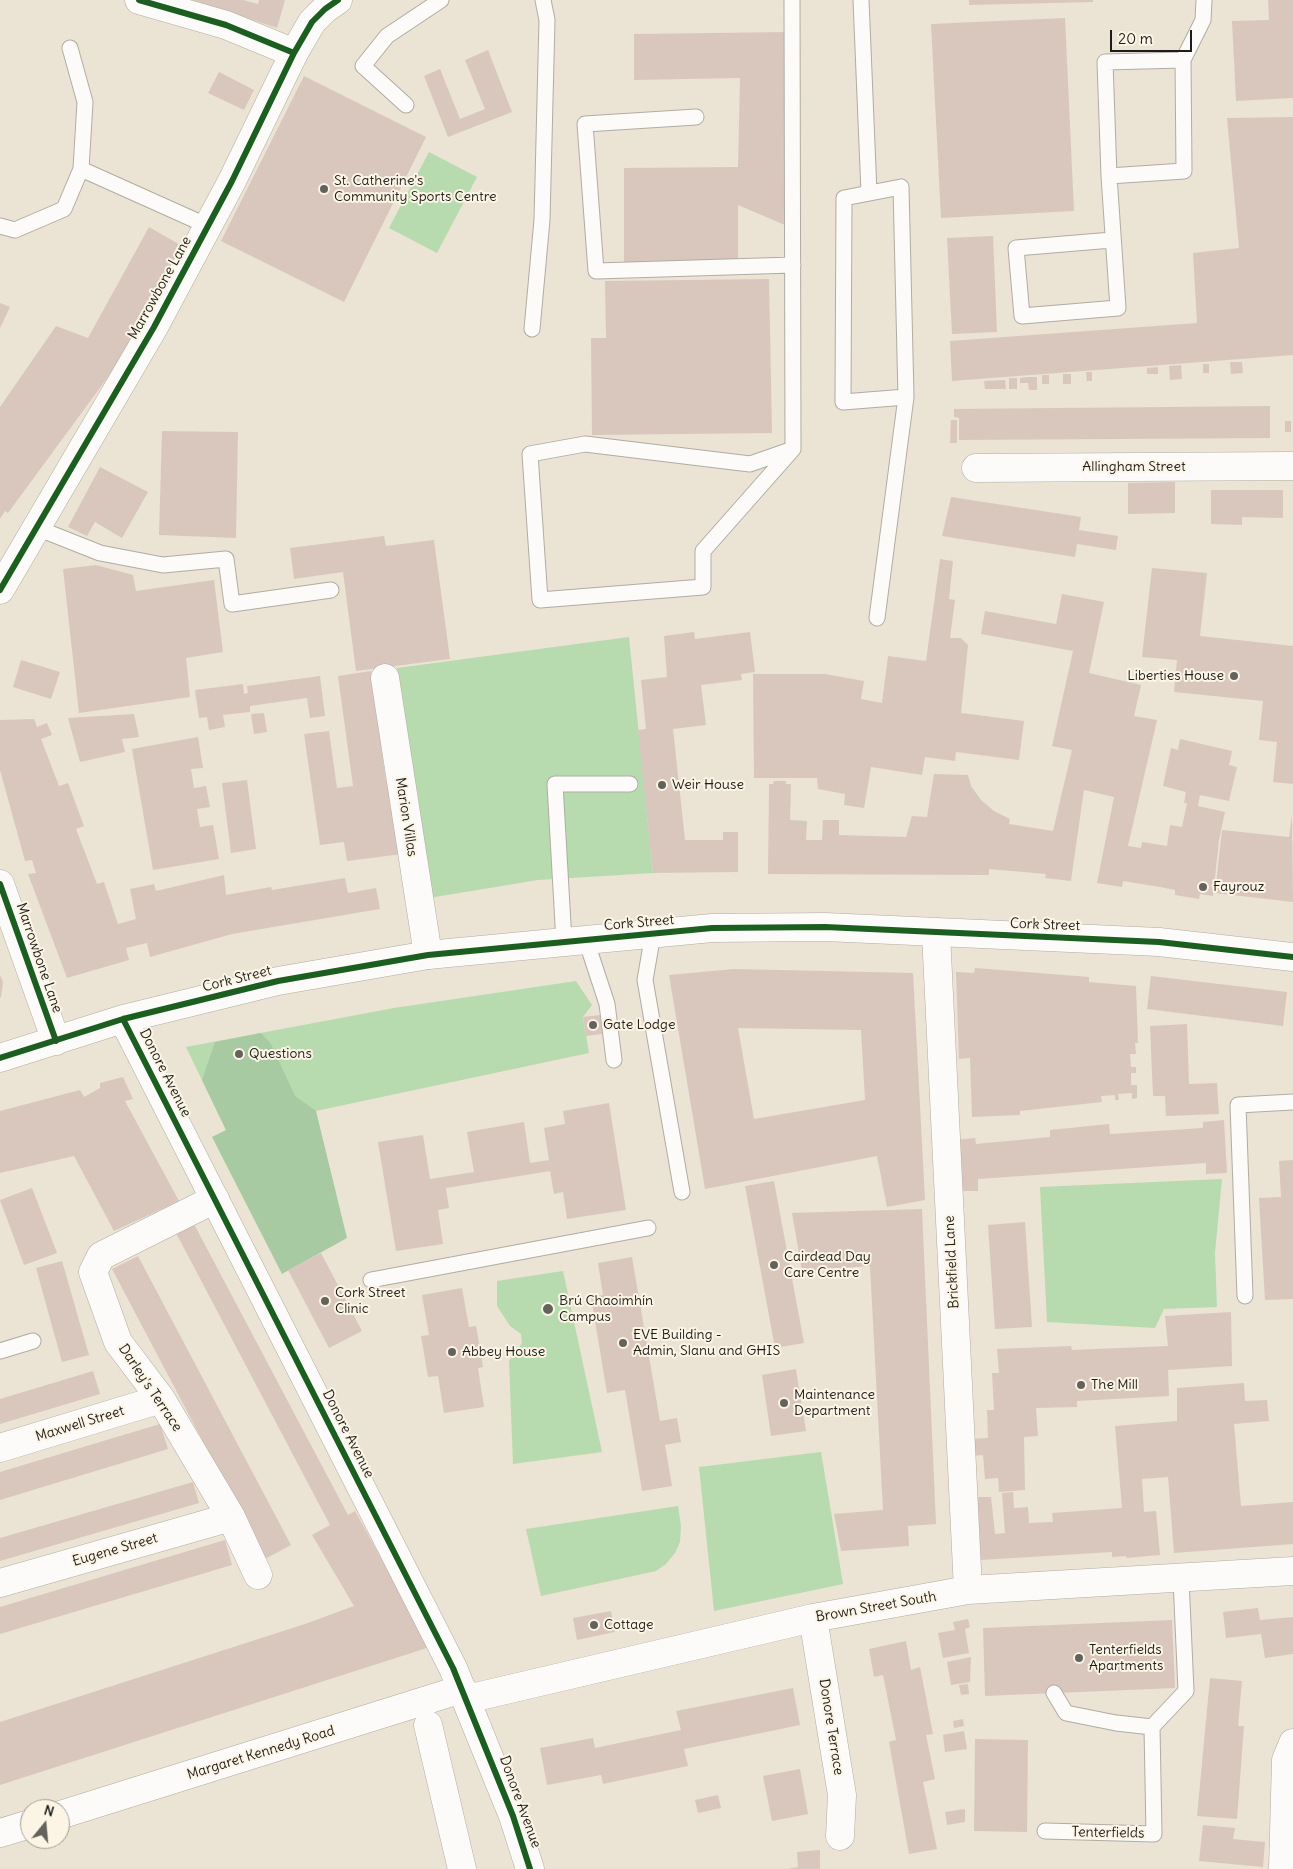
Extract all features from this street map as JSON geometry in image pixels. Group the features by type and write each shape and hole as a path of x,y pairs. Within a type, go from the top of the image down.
{"street":[{"path":"139,0 226,26 294,53"},
{"name":"Marrowbone Lane","path":"0,590 154,327 257,131 294,53 312,22 324,9 338,0"},
{"name":"Allingham Street","path":"976,468 1293,466"},
{"name":"Marion Villas","path":"385,678 428,955"},
{"name":"Marrowbone Lane","path":"0,884 56,1041"},
{"name":"Cork Street","path":"0,1058 123,1019 278,982 428,955 712,928 825,927 1160,942 1293,958"},
{"name":"Brickfield Lane","path":"936,933 968,1590"},
{"name":"Donore Avenue","path":"123,1019 464,1694 513,1816 530,1869"},
{"name":"Darley's Terrace","path":"215,1199 101,1256 93,1272 118,1342 161,1399 231,1517 258,1576"},
{"name":"Maxwell Street","path":"0,1448 161,1399"},
{"name":"Eugene Street","path":"0,1583 231,1517"},
{"name":"Brown Street South","path":"464,1694 813,1618 968,1590 1293,1571"},
{"name":"Donore Terrace","path":"813,1618 842,1795 840,1836"},
{"name":"Margaret Kennedy Road","path":"70,1812 464,1694"},
{"path":"428,1725 462,1869"},
{"path":"1282,1869 1286,1760 1293,1743"},
{"path":"0,1833 20,1827"}],"lane":[{"path":"406,105 363,66 387,36 441,0"},
{"path":"532,330 542,220 547,20 543,0"},
{"path":"792,0 793,449 703,551 703,587 540,600 530,454 585,444 750,464 793,449"},
{"path":"860,0 869,193"},
{"path":"1109,176 1184,170 1183,60 1203,20 1204,0"},
{"path":"0,226 15,230 64,209 81,170 85,102 70,48"},
{"path":"1112,240 1016,248 1022,316 1118,308 1112,240 1105,62 1183,60"},
{"path":"696,117 585,124 596,271 793,265"},
{"path":"81,170 208,226"},
{"path":"877,618 906,397 901,187 844,198 843,402 906,397"},
{"path":"37,528 100,553 163,565 226,559 232,604 331,590"},
{"path":"614,1060 606,1004 575,941 555,784 630,784"},
{"path":"653,934 645,980 682,1192"},
{"path":"1245,1296 1238,1105 1293,1102"},
{"path":"371,1280 648,1228"},
{"path":"0,1351 32,1341"},
{"path":"1054,1692 1066,1713 1116,1723 1152,1726 1186,1691 1181,1579"},
{"name":"Tenterfields","path":"1045,1831 1154,1834 1152,1726"}],"green space":[{"path":"429,152 477,177 437,253 389,228"},
{"path":"629,637 653,873 538,880 429,898 397,668"},
{"path":"576,981 592,1005 583,1017 589,1053 226,1130 186,1047 394,1008"},
{"path":"261,1033 271,1044 295,1096 316,1111 347,1238 282,1274 212,1137 226,1130 202,1080 215,1042"},
{"path":"1222,1179 1215,1253 1217,1307 1164,1309 1155,1328 1047,1322 1040,1187"},
{"path":"563,1271 602,1452 513,1464 509,1361 522,1343 521,1334 510,1326 497,1306 497,1281"},
{"path":"821,1452 843,1584 714,1611 699,1467"},
{"path":"678,1506 681,1526 680,1542 675,1553 666,1564 656,1571 541,1596 526,1529"}],"building":[{"path":"192,0 243,0 258,4 259,0 285,0 277,28"},
{"path":"969,0 1093,0 1093,2 969,5"},
{"path":"1268,0 1293,0 1293,98 1236,101 1232,21 1269,20"},
{"path":"1065,18 1074,211 941,218 931,24"},
{"path":"788,32 792,228 738,205 738,262 624,262 624,168 738,167 740,78 634,80 634,34"},
{"path":"488,50 512,112 448,137 424,76 440,69 460,119 485,109 465,60"},
{"path":"219,72 254,90 244,110 208,93"},
{"name":"St. Catherine's Community Sports Centre","path":"304,76 426,137 344,302 221,241"},
{"path":"1293,117 1293,355 952,381 950,341 1197,323 1193,253 1239,248 1227,118"},
{"path":"149,227 182,246 116,366 8,513 5,511 0,519 0,407 56,326 88,338"},
{"path":"993,236 997,332 952,334 947,238"},
{"path":"769,279 772,433 592,435 591,338 606,338 605,281"},
{"path":"0,303 10,307 0,328"},
{"path":"1230,362 1242,362 1243,373 1231,374"},
{"path":"1203,364 1209,364 1209,373 1203,373"},
{"path":"1181,365 1182,379 1170,380 1169,366"},
{"path":"1158,367 1158,374 1147,374 1147,368"},
{"path":"1086,372 1092,372 1092,381 1087,381"},
{"path":"1063,374 1071,374 1071,384 1063,384"},
{"path":"1042,375 1049,375 1049,384 1042,384"},
{"path":"1037,377 1037,390 1029,390 1028,383 1020,383 1020,378"},
{"path":"1009,378 1017,378 1017,389 1009,389"},
{"path":"1005,380 1006,389 985,389 984,381"},
{"path":"1270,406 1270,438 959,440 959,418 954,417 954,409"},
{"path":"951,420 957,420 957,443 950,443"},
{"path":"1285,421 1291,421 1291,432 1285,432"},
{"path":"162,431 238,432 236,538 159,535"},
{"path":"100,467 148,492 122,538 95,522 87,536 68,527"},
{"path":"1175,482 1175,513 1128,514 1128,483"},
{"path":"1211,490 1283,490 1283,518 1242,517 1242,525 1211,524"},
{"path":"951,497 1081,517 1079,530 1118,536 1116,550 1077,544 1075,557 942,536"},
{"path":"384,536 386,546 434,540 450,659 356,671 343,572 294,579 290,548"},
{"path":"940,559 953,561 949,599 955,600 950,638 961,638 968,645 961,713 1024,721 1019,760 956,752 955,761 925,757 922,775 871,767 864,808 844,805 845,794 818,789 817,778 754,778 753,674 825,674 864,681 861,699 882,703 888,656 926,661"},
{"path":"96,565 133,575 136,591 214,580 223,652 186,658 190,697 79,713 63,569"},
{"name":"Liberties House","path":"1152,568 1207,573 1200,636 1293,646 1293,784 1273,782 1277,742 1259,740 1263,701 1174,692 1177,660 1142,657"},
{"path":"1062,594 1104,602 1089,673 1141,685 1134,716 1157,720 1128,846 1141,848 1142,842 1167,846 1170,825 1182,827 1187,803 1184,803 1186,792 1163,786 1171,748 1178,750 1180,739 1232,751 1229,765 1237,767 1229,801 1200,795 1198,806 1225,812 1219,840 1213,896 1200,894 1199,899 1175,895 1175,890 1123,881 1122,887 1097,883 1114,797 1084,790 1071,881 1045,878 1046,874 989,869 989,875 768,874 769,784 773,784 774,781 786,781 786,784 791,784 790,820 807,821 806,840 822,840 823,820 839,820 839,835 906,837 912,816 927,817 934,774 968,775 971,786 981,800 994,811 1010,819 1009,824 1053,831 1072,750 1052,746 1073,651 981,634 985,611 1056,624"},
{"path":"694,632 695,639 750,632 755,672 741,674 742,680 701,685 706,725 673,729 685,840 723,840 723,832 738,832 738,872 653,873 638,730 646,729 641,680 667,677 664,636"},
{"path":"21,660 60,672 51,699 13,687"},
{"path":"371,671 386,782 392,780 402,854 347,861 344,842 320,845 304,734 329,731 337,788 353,786 338,676"},
{"path":"320,676 325,716 310,718 307,698 250,706 250,712 223,715 225,727 209,730 207,717 199,718 195,690 243,684 244,694 248,693 247,686"},
{"path":"264,713 267,732 254,734 251,714"},
{"path":"134,714 139,737 122,739 125,752 80,762 68,718"},
{"path":"34,719 37,727 47,723 52,735 41,739 59,786 68,783 84,826 76,829 97,884 104,882 118,924 136,919 130,889 154,884 156,891 224,875 226,895 271,887 272,890 345,878 348,893 376,888 380,909 232,934 150,957 147,943 126,948 129,960 67,978 28,874 36,873 32,860 25,861 0,770 0,720"},
{"path":"198,737 203,768 191,769 194,788 206,786 210,807 197,809 200,827 213,825 219,859 153,870 132,749"},
{"path":"247,780 256,849 231,853 222,783"},
{"path":"1292,815 1293,902 1215,893 1222,830 1289,837"},
{"path":"975,968 1089,977 1089,982 1136,986 1138,1043 1135,1043 1136,1054 1130,1054 1131,1067 1136,1067 1136,1073 1131,1073 1131,1085 1137,1085 1137,1098 1132,1099 1132,1093 1118,1094 1119,1100 1115,1100 1115,1095 1101,1096 1102,1102 1020,1111 1020,1115 972,1117 970,1058 959,1059 956,972 974,973"},
{"path":"734,969 913,973 925,1200 887,1207 877,1156 705,1189 669,975","holes":["738,1028 861,1030 865,1100 754,1119"]},
{"path":"0,975 3,982 1,998 0,997"},
{"path":"1151,976 1287,992 1283,1026 1147,1009"},
{"name":"Gate Lodge","path":"600,1015 602,1034 586,1036 583,1017"},
{"path":"1187,1024 1189,1084 1217,1083 1219,1114 1166,1116 1165,1096 1153,1096 1150,1026"},
{"path":"123,1077 133,1099 125,1101 179,1201 114,1231 74,1156 0,1173 0,1111 80,1090 84,1097 100,1088 100,1083"},
{"path":"609,1103 626,1210 567,1219 563,1192 554,1194 550,1171 446,1188 449,1208 438,1210 443,1244 396,1251 378,1142 423,1135 430,1179 474,1172 467,1132 524,1122 530,1163 549,1160 544,1128 565,1124 563,1111"},
{"path":"1224,1120 1227,1173 1206,1174 1206,1163 978,1179 978,1191 957,1191 955,1140 975,1138 976,1144 1050,1137 1050,1130 1109,1124 1110,1134 1203,1128 1203,1122"},
{"path":"1293,1160 1293,1299 1265,1300 1259,1198 1281,1197 1279,1161"},
{"name":"Cairdead Day Care Centre","path":"774,1181 804,1343 775,1348 745,1186"},
{"path":"32,1188 57,1253 24,1265 0,1200"},
{"path":"922,1209 936,1524 908,1526 909,1546 841,1551 834,1514 883,1510 870,1266 802,1271 792,1213"},
{"path":"1025,1222 1032,1327 995,1329 988,1225"},
{"path":"194,1224 348,1515 355,1511 430,1647 0,1785 0,1722 305,1624 354,1606 312,1535 330,1525 176,1233"},
{"name":"Cork Street Clinic","path":"321,1253 362,1331 329,1348 288,1270"},
{"path":"138,1256 291,1545 265,1559 112,1269"},
{"name":"EVE Building - Admin, Slanu and GHIS","path":"632,1257 660,1421 677,1418 681,1442 665,1445 672,1486 642,1491 625,1390 607,1393 591,1297 603,1295 598,1263"},
{"path":"62,1261 89,1355 62,1362 36,1268"},
{"name":"Abbey House","path":"462,1288 469,1327 476,1326 483,1367 478,1368 484,1407 444,1413 438,1376 428,1377 421,1336 429,1335 422,1295"},
{"name":"The Mill","path":"1231,1312 1232,1366 1168,1370 1169,1396 1077,1401 1077,1407 1036,1408 1038,1436 1024,1437 1025,1490 999,1492 998,1478 985,1479 983,1455 973,1456 972,1439 988,1438 987,1410 994,1410 992,1373 999,1373 997,1349 1071,1346 1072,1350 1168,1346 1165,1316"},
{"name":"Maintenance Department","path":"796,1369 806,1431 771,1436 762,1375"},
{"path":"93,1371 100,1394 0,1424 0,1399"},
{"path":"1244,1383 1245,1401 1267,1400 1269,1421 1234,1424 1241,1506 1293,1502 1293,1544 1174,1553 1168,1477 1142,1479 1144,1512 1156,1511 1160,1555 1126,1558 1126,1556 1112,1557 1112,1552 980,1560 976,1497 991,1497 995,1534 1005,1533 1002,1493 1013,1492 1014,1508 1028,1507 1029,1523 1053,1522 1052,1513 1122,1508 1115,1426 1177,1421 1177,1388"},
{"path":"160,1424 168,1449 0,1500 0,1472"},
{"path":"193,1482 199,1503 0,1561 0,1538"},
{"path":"225,1540 232,1565 0,1634 0,1607"},
{"path":"1258,1608 1260,1620 1293,1617 1293,1654 1265,1658 1261,1634 1226,1638 1223,1612"},
{"name":"Cottage","path":"611,1611 615,1632 577,1640 573,1618"},
{"path":"968,1619 970,1627 965,1629 969,1653 943,1658 938,1633 955,1630 953,1622"},
{"name":"Tenterfields Apartments","path":"1172,1620 1175,1688 985,1696 983,1628"},
{"path":"906,1641 911,1670 920,1667 933,1734 926,1735 935,1779 923,1782 937,1849 909,1854 889,1742 896,1740 883,1675 874,1677 869,1649"},
{"path":"971,1657 970,1682 951,1685 947,1662"},
{"path":"1210,1678 1242,1681 1238,1726 1244,1726 1237,1819 1197,1816"},
{"path":"968,1684 969,1694 961,1695 959,1685"},
{"path":"793,1688 800,1725 684,1749 688,1766 603,1784 601,1775 547,1785 540,1748 593,1738 595,1748 681,1730 676,1711"},
{"path":"963,1719 964,1726 954,1728 953,1721"},
{"path":"964,1731 967,1749 945,1752 943,1735"},
{"path":"975,1739 1028,1740 1027,1832 974,1831"},
{"path":"800,1769 808,1814 772,1821 763,1776"},
{"path":"718,1795 721,1808 698,1813 695,1800"},
{"path":"965,1809 965,1822 947,1825 945,1812"},
{"path":"1203,1825 1235,1828 1233,1839 1265,1842 1263,1867 1199,1861"},
{"path":"820,1850 820,1869 787,1869 798,1867 797,1852"}],"cycle path":[{"path":"139,0 226,25 294,53"},
{"path":"0,590 154,327 232,181 294,53 312,22 325,9 338,0"},
{"path":"0,884 56,1041"},
{"path":"0,1058 123,1019 278,981 428,955 712,928 825,927 1159,942 1293,957"},
{"path":"123,1019 453,1668 513,1816 530,1869"}],"place":[{"name":"St. Catherine's Community Sports Centre","path":"324,189"},
{"name":"Liberties House","path":"1234,676"},
{"name":"Weir House","path":"662,785"},
{"name":"Fayrouz","path":"1203,887"},
{"name":"Gate Lodge","path":"593,1025"},
{"name":"Questions","path":"239,1054"},
{"name":"Cairdead Day Care Centre","path":"774,1265"},
{"name":"Cork Street Clinic","path":"325,1301"},
{"name":"Brú Chaoimhín Campus","path":"548,1309"},
{"name":"EVE Building - Admin, Slanu and GHIS","path":"623,1343"},
{"name":"Abbey House","path":"452,1352"},
{"name":"The Mill","path":"1081,1385"},
{"name":"Maintenance Department","path":"784,1403"},
{"name":"Cottage","path":"594,1625"},
{"name":"Tenterfields Apartments","path":"1079,1658"}]}
